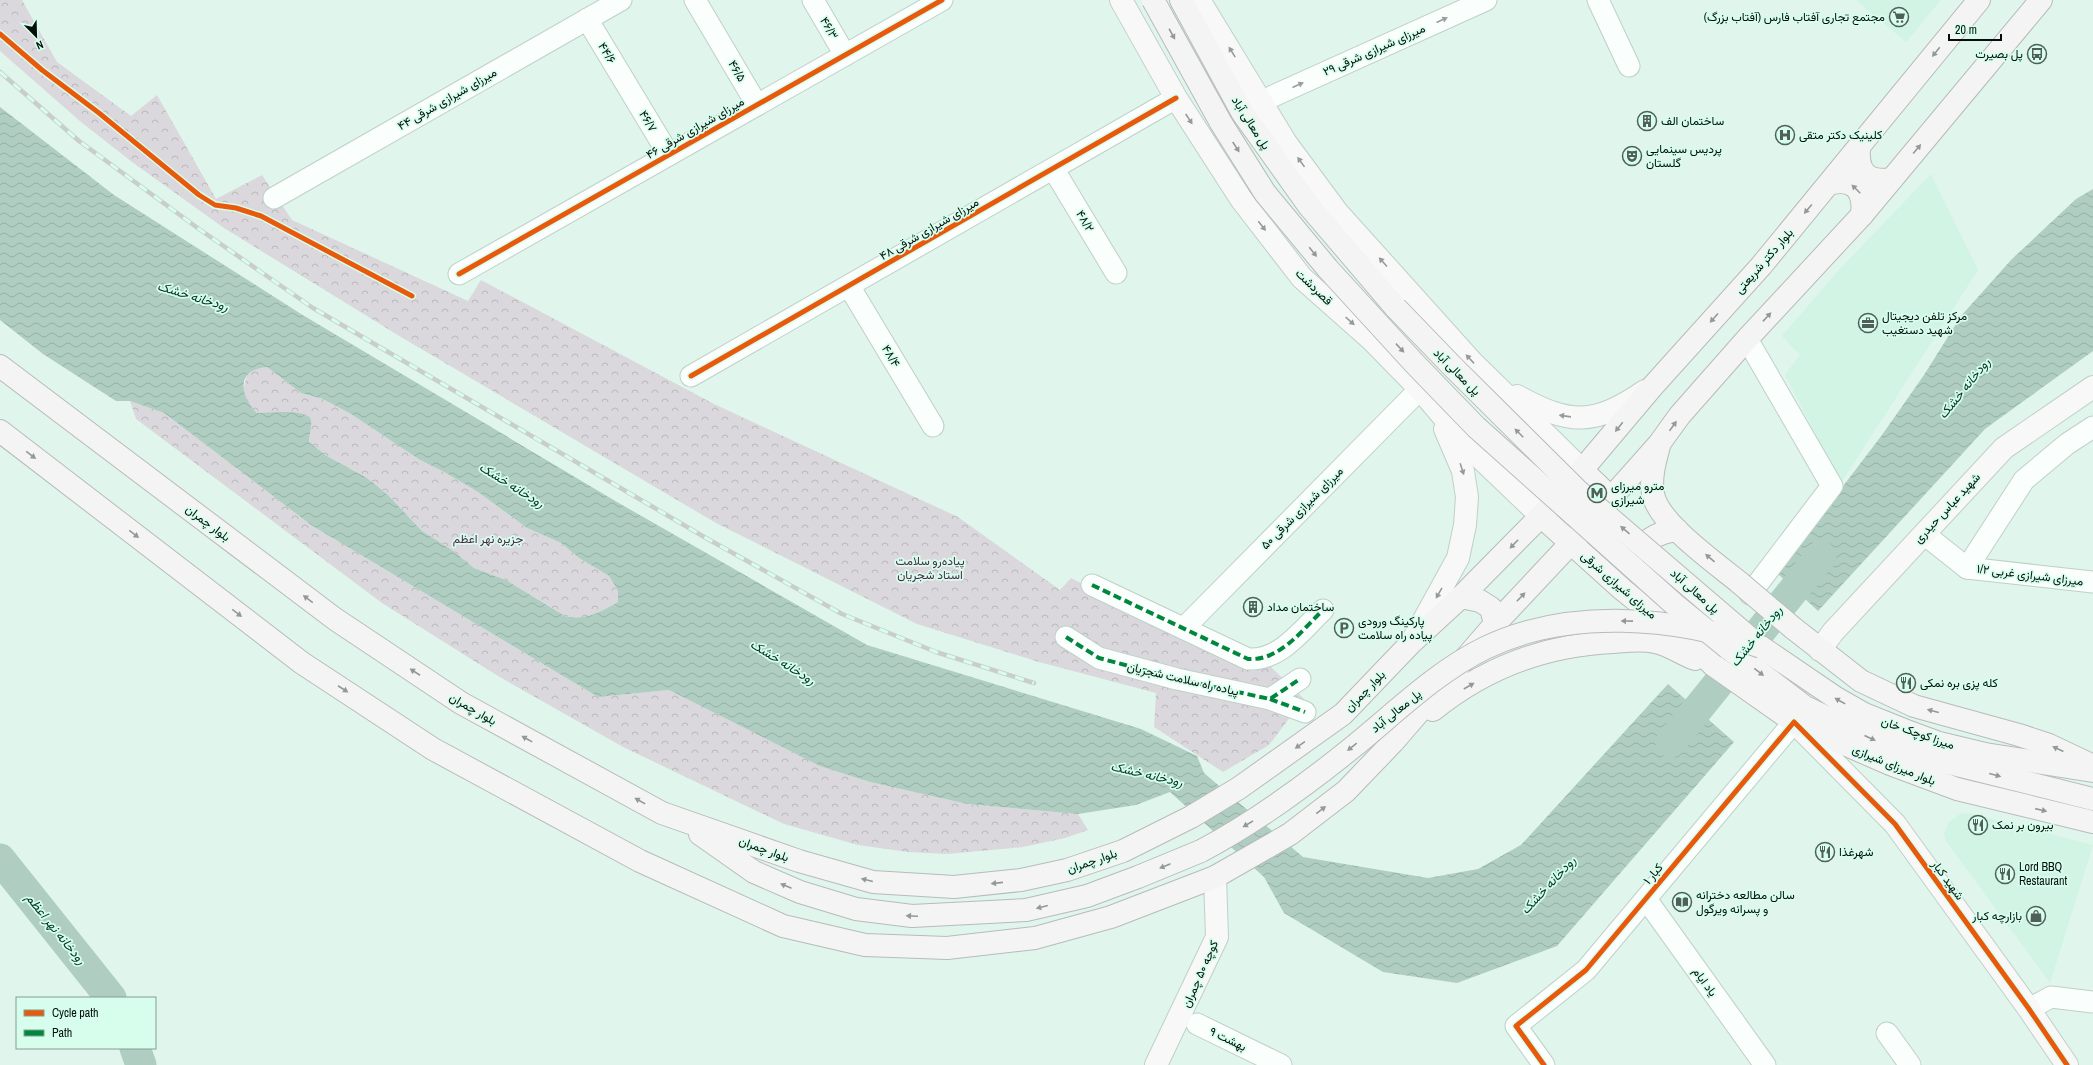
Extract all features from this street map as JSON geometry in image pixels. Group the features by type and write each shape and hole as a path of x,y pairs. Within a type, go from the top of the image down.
{"main road":[{"name":"قصردشت","path":"1121,0 1176,98 1241,199 1302,278 1372,340 1420,389 1468,446 1541,516"},
{"name":"پل معالی آباد","path":"1153,0 1221,123 1261,186 1328,270 1476,427 1674,604 1728,648 1805,707 1873,740 1918,755 2093,799"},
{"name":"پل معالی آباد","path":"1181,0 1242,112 1308,206 1396,308 1453,368 1577,490 1761,647"},
{"path":"1199,0 1262,101 1286,143 1337,212 1472,362 1498,386 1545,435 1612,498"},
{"name":"بلوار دکتر شریعتی","path":"1541,516 1652,387 1761,266 1979,0"},
{"path":"0,431 302,663 433,748 640,861 783,926 865,945 947,948 1035,938 1111,917 1215,877 1290,834 1346,790 1393,742 1496,624 1612,498 1659,444 1680,415 1747,339 1862,215 2041,0"},
{"path":"1859,147 1860,165 1865,174 1873,179 1892,179"},
{"path":"1829,184 1846,182 1855,186 1861,195 1864,204 1862,215"},
{"name":"بلوار چمران","path":"0,366 335,619 461,703 662,813 799,861 873,882 954,887 1021,880 1067,870 1122,851 1191,816 1239,788 1343,714 1411,643 1461,597 1541,516"},
{"path":"1498,386 1554,414 1582,418 1620,408 1652,387"},
{"name":"شهید عباس حیدری","path":"1820,650 1833,632 2004,448 2093,387"},
{"path":"1436,407 1457,420 1514,475 1523,478 1539,461 1546,441 1545,435"},
{"path":"1411,643 1458,558 1465,524 1467,497 1463,471 1436,407"},
{"path":"1659,444 1654,464 1653,494 1661,512 1677,530 1745,588 1820,650 1861,681 1914,706 2019,735 2049,745 2093,766"},
{"name":"میرزای شیرازی شرقی","path":"1541,516 1701,658"},
{"path":"1623,590 1626,572 1638,550 1654,537 1668,531 1677,530"},
{"path":"1461,597 1480,601 1491,608 1496,624"},
{"name":"پل معالی آباد","path":"676,817 754,872 800,892 856,909 912,916 1026,910 1087,896 1201,851 1233,834 1283,801 1418,693 1462,662 1484,648 1521,633 1578,623 1646,621 1729,636 1761,647"},
{"path":"1393,742 1448,698 1508,663 1541,652 1575,645 1639,641 1655,642 1701,658"},
{"name":"میرزا کوچک خان","path":"1761,647 1798,674 1864,714 1939,743 1985,754 2093,771"},
{"name":"بلوار میرزای شیرازی","path":"1701,658 1754,696 1794,722 1890,764 1956,789 2093,822"},
{"name":"شهید کبار","path":"1794,722 1895,824 2029,1009 2067,1065"},
{"name":"کوچه ۵۰ چمران","path":"1156,1065 1217,937 1215,877"}],"street":[{"name":"۴۴ میرزای شیرازی شرقی","path":"274,198 621,0"},
{"name":"۴۶/۵","path":"695,0 757,105"},
{"name":"۴۶/۳","path":"813,0 845,55"},
{"name":"۲۹ میرزای شیرازی شرقی","path":"1262,101 1486,0"},
{"path":"1598,0 1628,66"},
{"name":"۴۶ میرزای شیرازی شرقی","path":"459,274 845,55 929,3"},
{"name":"۴۴/۶","path":"587,19 628,87"},
{"name":"۴۶/۷","path":"628,87 669,155"},
{"name":"۴۸ میرزای شیرازی شرقی","path":"691,376 1054,170 1176,98"},
{"name":"۴۸/۲","path":"1054,170 1116,273"},
{"name":"۴۸/۴","path":"849,286 933,426"},
{"path":"1745,588 1832,486 1747,339"},
{"name":"۵۰ میرزای شیرازی شرقی","path":"1184,628 1420,389"},
{"path":"1924,534 1967,568 2024,480 2067,444 2093,427"},
{"name":"۱/۲ میرزای شیرازی غربی","path":"1967,568 2093,582"},
{"path":"1092,585 1248,659 1260,660 1283,648 1323,610"},
{"name":"پیاده راه سلامت شجریان","path":"1066,637 1099,658 1177,679 1270,699 1305,712"},
{"path":"1270,699 1300,679"},
{"name":"۱ کبار","path":"1544,1065 1516,1026 1586,970 1794,722"},
{"name":"یاد ایام","path":"1646,899 1765,1065"},
{"path":"2029,1009 2051,997 2093,1002"},
{"name":"۹ بهشت","path":"1197,1024 1281,1065"},
{"path":"1887,1033 1910,1065"}],"shaded area":[{"name":"مجتمع تجاری آفتاب فارس (آفتاب بزرگ)","path":"1856,0 1941,0 1906,42"},
{"name":"مرکز تلفن دیجیتال شهید دستغیب","path":"1931,174 1978,270 1841,483 1785,375 1800,355 1782,336 1837,272"},
{"name":"بازارچه کبار","path":"1969,813 2093,845 2050,983 1946,841 1944,834 1948,823 1960,814"}],"green space":[{"name":"پیاده‌رو سلامت استاد شجریان","path":"0,0 22,0 57,62 131,116 157,95 216,199 262,175 292,220 468,301 481,280 714,404 958,517 1060,590 1071,578 1253,671 1271,667 1304,699 1269,745 1223,772 1154,727 1156,693 1039,662 917,624 716,523 401,337 224,228 132,162 81,122 0,51"},
{"name":"جزیره نهر اعظم","path":"267,367 301,393 323,399 351,414 420,460 478,492 527,528 561,543 579,558 609,576 618,591 618,602 592,615 579,617 565,616 506,580 474,568 452,550 422,531 388,495 367,478 327,456 309,442 311,420 257,413 247,403 243,390 247,375 255,368"},
{"path":"130,401 164,413 311,525 598,697 669,690 820,765 870,782 967,804 1078,814 1088,830 1065,838 1023,847 947,854 908,852 858,845 784,824 623,747 498,676 382,603 136,419"}],"water":[{"path":"0,107 114,195 301,314 617,502 867,645 1141,729 1197,756 1204,773 1303,857 1428,878 1478,869 1521,845 1668,684 1734,742 1557,946 1457,983 1383,972 1284,913 1264,877 1170,792 1136,805 1078,814 967,804 870,782 820,766 669,690 598,697 311,525 164,413 130,401 116,401 43,354 0,320","holes":["267,367 301,393 323,399 351,414 420,460 478,492 527,528 561,543 579,558 609,576 618,591 618,602 592,615 579,617 565,616 506,580 474,568 452,550 422,531 388,495 367,478 327,456 309,442 311,420 308,416 295,413 257,413 251,406 244,391 245,378 250,372"]},
{"path":"2093,189 2093,351 1985,429 1818,611 1777,573 1882,435 1924,375 1961,316 2011,260 2076,199"}],"waterway":[{"name":"رودخانه خشک","path":"1671,742 1821,556"},
{"name":"رودخانه نهر اعظم","path":"0,859 110,997"},
{"name":"رودخانه نهر اعظم","path":"135,1049 141,1065"}],"railway":[{"path":"0,72 79,141 199,229 313,308 706,538 842,614 936,652 1034,683"}],"marked path":[{"path":"1092,585 1248,659 1260,658 1280,650 1290,643 1323,610"},
{"path":"1066,637 1099,658 1177,679 1270,699 1300,679"},
{"path":"1270,699 1305,712"}],"cycle path":[{"path":"459,274 942,0"},
{"path":"0,34 42,70 99,113 199,195 215,205 236,208 261,216 412,296"},
{"path":"691,376 1176,98"},
{"path":"1544,1065 1516,1026 1586,970 1794,722 1895,824 2029,1009 2067,1065"}],"place":[{"name":"مجتمع تجاری آفتاب فارس (آفتاب بزرگ)","path":"1899,17"},
{"name":"پل بصیرت","path":"2037,54"},
{"name":"ساختمان الف","path":"1647,121"},
{"name":"کلینیک دکتر متقی","path":"1785,135"},
{"name":"پردیس سینمایی گلستان","path":"1632,156"},
{"name":"مرکز تلفن دیجیتال شهید دستغیب","path":"1868,323"},
{"name":"مترو میرزای شیرازی","path":"1597,493"},
{"name":"ساختمان مداد","path":"1253,607"},
{"name":"پارکینگ ورودی پیاده راه سلامت","path":"1344,628"},
{"name":"کله پزی بره نمکی","path":"1906,683"},
{"name":"بیرون بر نمک","path":"1978,825"},
{"name":"شهرغذا","path":"1825,852"},
{"name":"Lord BBQ Restaurant","path":"2005,874"},
{"name":"سالن مطالعه دخترانه و پسرانه ویرگول","path":"1682,902"},
{"name":"بازارچه کبار","path":"2036,916"}]}
